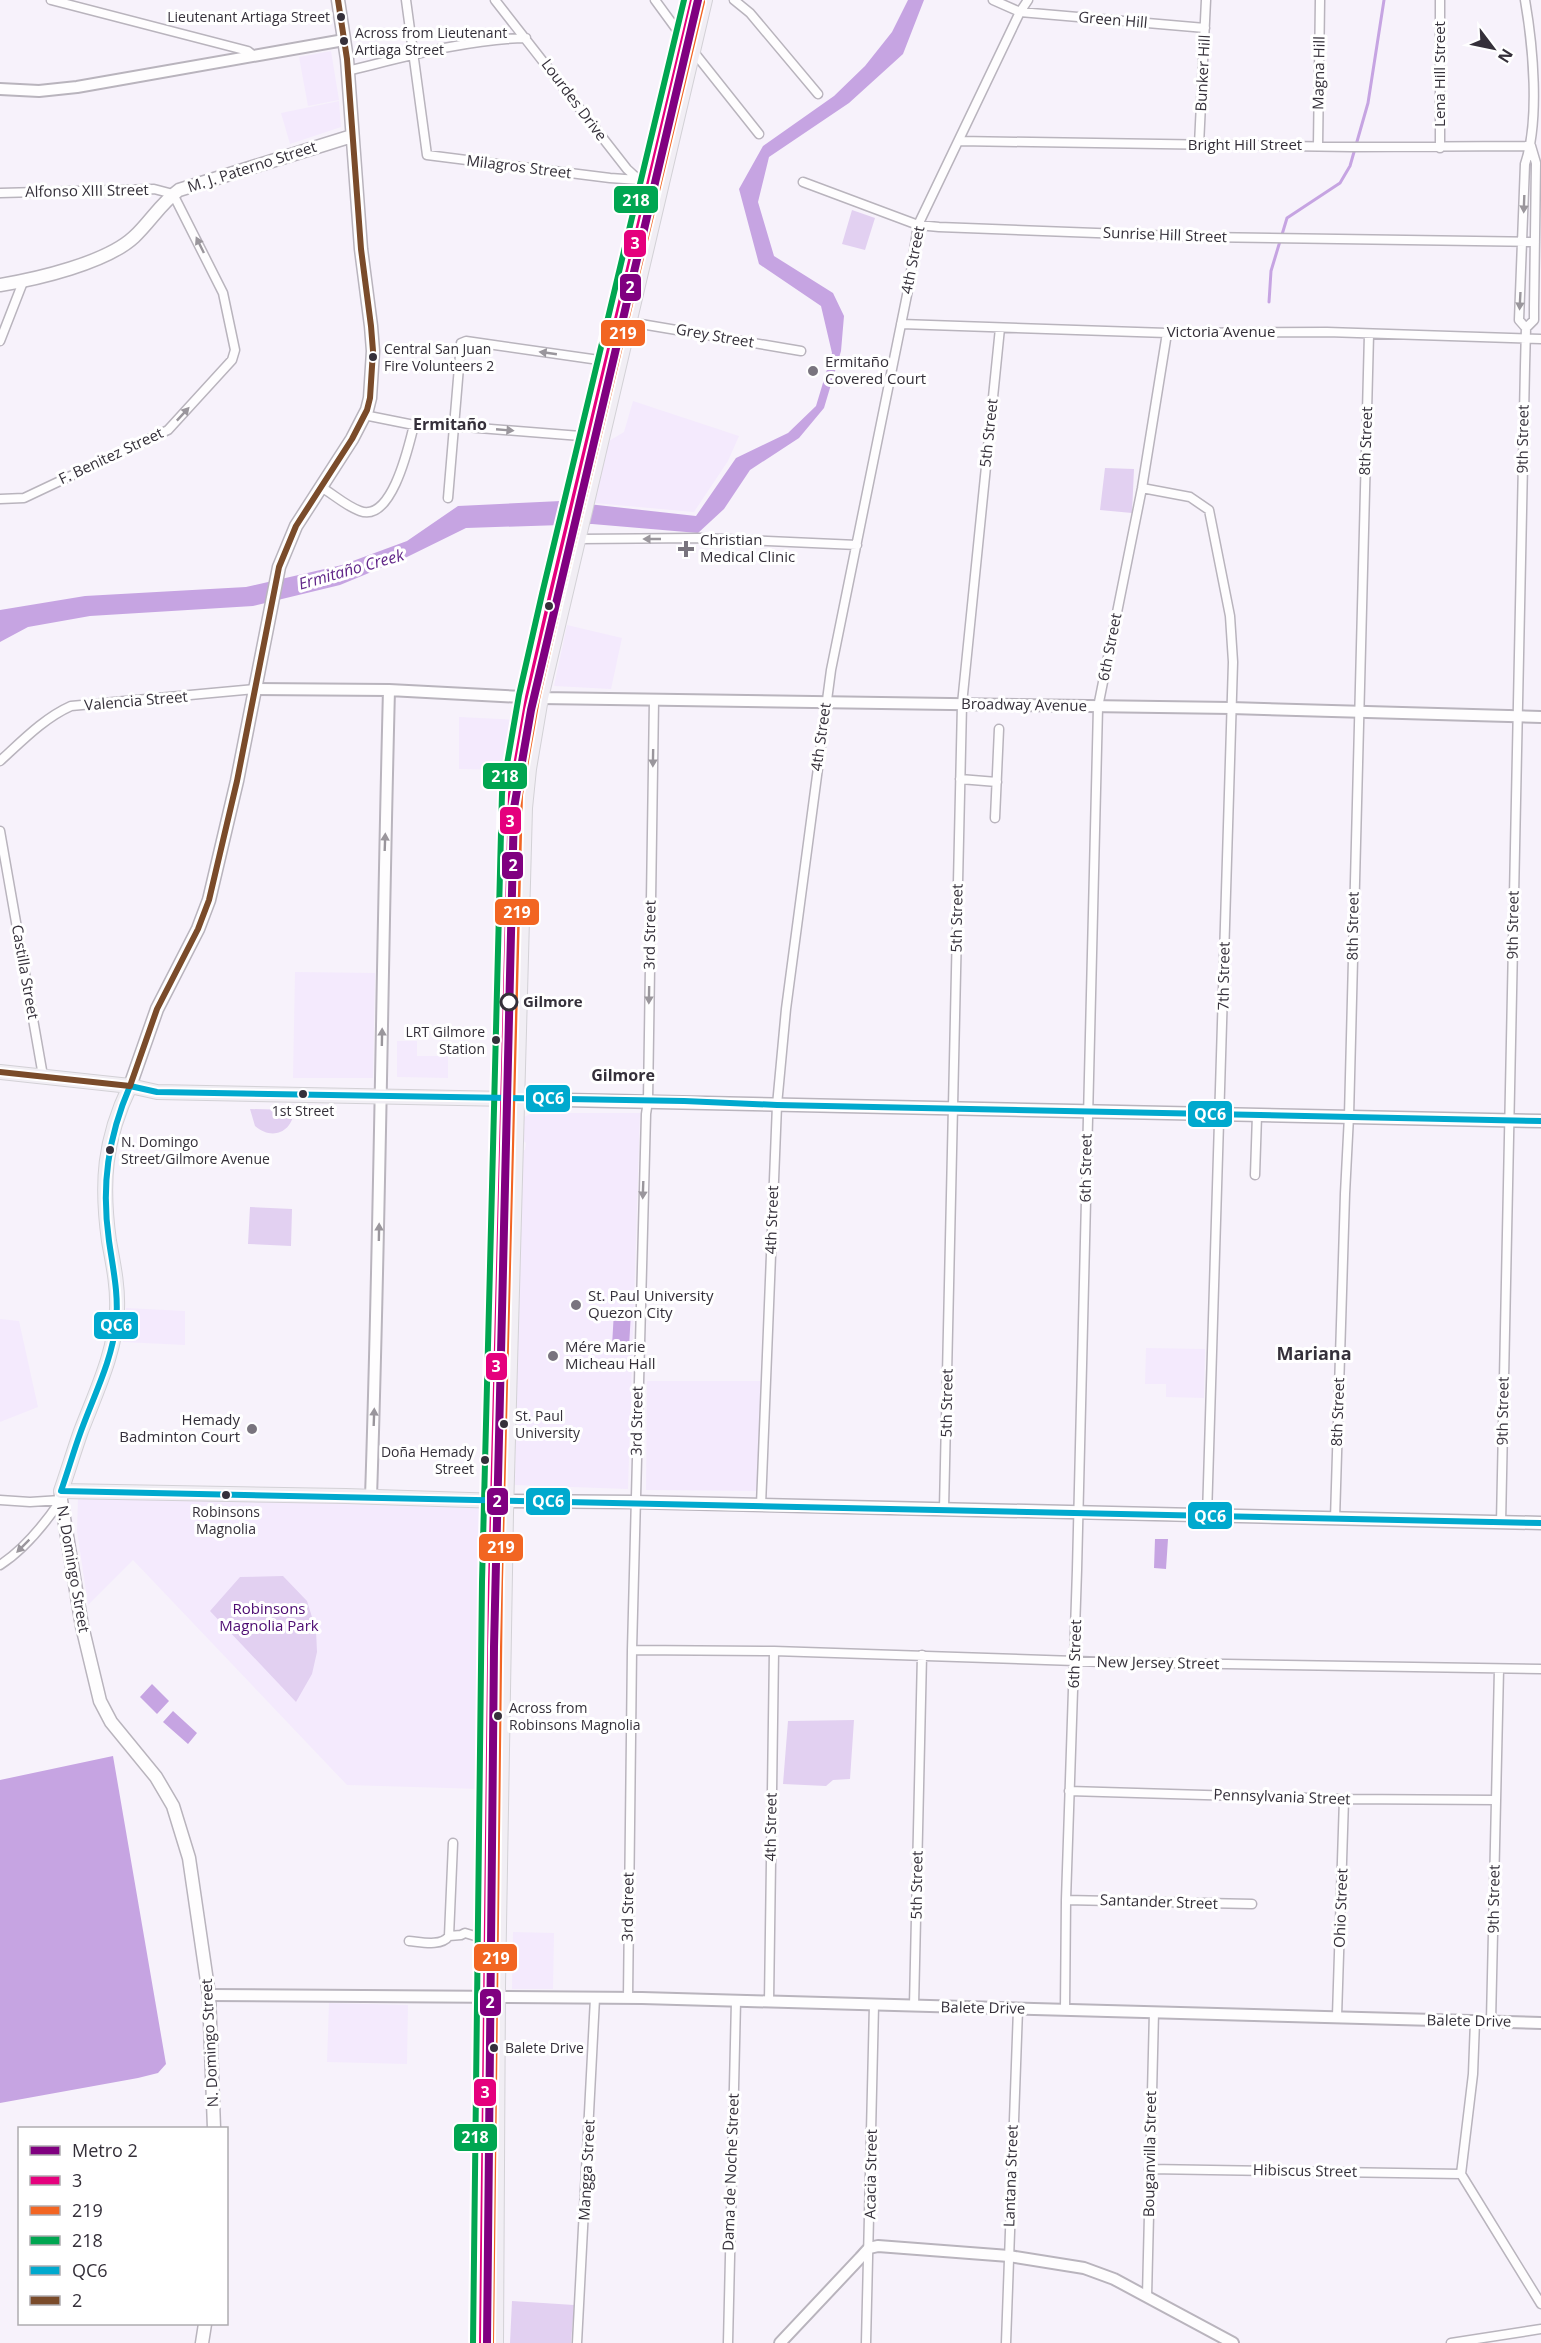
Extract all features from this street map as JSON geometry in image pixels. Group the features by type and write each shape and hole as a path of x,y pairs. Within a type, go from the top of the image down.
{"main road":[{"name":"N. Domingo Street","path":"214,2127 209,1995 189,1858 173,1806 156,1777 111,1722 100,1701 82,1626 61,1496 72,1456 102,1377 113,1338 117,1299 106,1214 104,1177 111,1136 157,1009 198,929 209,900 219,863 279,567 290,537 352,439 364,415 371,388 373,351 361,249 344,40 338,0"},
{"path":"482,2343 492,1998 500,1501 503,1099 511,794 596,438 629,322 635,267 650,182 693,0"},
{"path":"650,182 694,52 705,0"},
{"name":"M. J. Paterno Street","path":"0,285 23,282 75,266 121,247 135,237 173,194 204,181 352,136"},
{"path":"596,438 606,361 635,267"},
{"path":"496,2343 492,1998 481,1935 518,1099 525,808 535,697"},
{"path":"0,1072 130,1086 157,1092 1541,1121"},
{"path":"61,1496 371,1497 1541,1523"},
{"path":"202,2343 205,2325"}],"street":[{"path":"51,0 248,51 253,55"},
{"path":"406,0 412,55"},
{"name":"Lourdes Drive","path":"495,0 627,169 650,182"},
{"path":"655,0 759,134"},
{"path":"734,0 762,26 818,94"},
{"name":"Green Hill","path":"993,0 1020,12 1205,28"},
{"name":"4th Street","path":"761,1505 777,1105 788,998 826,702 918,225 1020,12 1028,0"},
{"name":"Bunker Hill","path":"1199,145 1206,0"},
{"name":"Magna Hill","path":"1318,146 1320,0"},
{"name":"Lena Hill Street","path":"1440,0 1440,148"},
{"name":"9th Street","path":"1501,1523 1526,339 1526,328 1519,321 1525,164 1531,146 1537,99 1525,0"},
{"path":"347,71 412,55 507,38 526,38"},
{"path":"0,89 39,91 77,87 344,40"},
{"name":"Milagros Street","path":"412,55 427,155 650,182"},
{"name":"Bright Hill Street","path":"959,141 1440,148 1531,146"},
{"name":"9th Street","path":"1526,328 1534,320 1536,163 1531,146"},
{"path":"610,178 627,169"},
{"name":"Sunrise Hill Street","path":"803,182 918,225 1203,237 1535,242"},
{"name":"Alfonso XIII Street","path":"0,193 154,189 173,194"},
{"name":"F. Benitez Street","path":"0,499 24,498 168,430 232,360 235,350 223,293 173,194"},
{"path":"0,341 23,282"},
{"name":"Grey Street","path":"629,322 801,351"},
{"name":"Victoria Avenue","path":"900,324 1167,333 1369,334 1541,339"},
{"name":"5th Street","path":"944,1509 962,704 1000,328"},
{"name":"6th Street","path":"1065,2009 1098,707 1142,488 1167,333"},
{"name":"8th Street","path":"1335,1519 1345,1194 1350,1116 1369,334"},
{"path":"448,498 461,343 465,341 606,361"},
{"path":"364,415 414,425 596,438"},
{"path":"321,487 360,511 377,510 401,476 414,425"},
{"name":"7th Street","path":"1142,488 1190,497 1209,510 1230,616 1233,662 1208,1516"},
{"path":"575,531 857,545"},
{"name":"Broadway Avenue","path":"255,689 389,690 535,697 1231,708 1541,717"},
{"name":"Valencia Street","path":"0,761 37,727 71,706 255,689"},
{"path":"371,1497 381,1096 382,913 389,690"},
{"name":"3rd Street","path":"628,1998 632,1650 645,1138 648,1101 654,699"},
{"path":"995,818 999,729"},
{"path":"960,779 997,782"},
{"name":"Castilla Street","path":"0,831 43,1076"},
{"path":"1255,1175 1257,1115"},
{"path":"0,1500 30,1502 61,1496"},
{"path":"0,1565 14,1556 33,1536 61,1496"},
{"name":"New Jersey Street","path":"632,1650 774,1651 1075,1660 1541,1669"},
{"name":"4th Street","path":"769,2002 774,1651"},
{"name":"5th Street","path":"914,2006 922,1655"},
{"name":"9th Street","path":"1491,2021 1499,1669"},
{"name":"Pennsylvania Street","path":"1069,1791 1344,1799 1496,1800"},
{"name":"Ohio Street","path":"1337,2016 1344,1799"},
{"path":"449,1936 453,1843"},
{"name":"Santander Street","path":"1066,1899 1252,1904"},
{"path":"409,1941 440,1942 449,1936 461,1935 464,1939 481,1935"},
{"name":"Balete Drive","path":"209,1995 628,1998 1541,2023"},
{"name":"Mangga Street","path":"577,2343 595,1998"},
{"name":"Dama de Noche Street","path":"728,2343 736,2001"},
{"name":"Acacia Street","path":"866,2343 874,2005"},
{"name":"Lantana Street","path":"1006,2343 1018,2009"},
{"name":"Bouganvilla Street","path":"1147,2296 1154,2012"},
{"path":"1474,2021 1473,2074 1461,2174 1541,2304"},
{"name":"Hibiscus Street","path":"1149,2169 1461,2174"},
{"path":"780,2343 869,2248 886,2246 1009,2256 1091,2270 1147,2296 1233,2343"},
{"path":"1451,2343 1541,2329"}],"shaded area":[{"path":"331,51 339,100 308,106 299,57"},
{"path":"339,101 341,127 290,144 281,113"},
{"path":"633,401 739,436 728,461 694,512 595,503 609,441 624,432"},
{"path":"567,625 622,638 611,689 554,686"},
{"path":"459,717 520,720 511,770 459,769"},
{"path":"295,972 375,973 373,1078 293,1078"},
{"path":"397,1041 417,1041 417,1056 448,1056 448,1078 397,1077"},
{"name":"St. Paul University Quezon City","path":"532,1113 640,1113 628,1489 515,1485 521,1151 525,1150 526,1143 522,1140 522,1122 524,1117"},
{"path":"126,1308 185,1311 185,1345 123,1342"},
{"path":"0,1319 19,1321 38,1407 0,1422"},
{"path":"1146,1348 1205,1349 1204,1398 1166,1397 1166,1384 1145,1384"},
{"path":"647,1381 763,1381 758,1491 646,1490"},
{"name":"Robinsons Magnolia","path":"78,1498 477,1505 486,1515 480,1789 347,1785 133,1560 88,1605 77,1531"},
{"path":"513,1932 554,1933 553,1989 512,1989"},
{"path":"329,2003 408,2005 407,2064 327,2062"}],"green space":[{"path":"852,210 875,218 865,250 842,244"},
{"path":"1105,468 1134,469 1132,513 1100,510"},
{"path":"250,1109 294,1110 293,1118 286,1129 268,1133 255,1126"},
{"path":"250,1207 292,1209 291,1246 248,1244"},
{"name":"Robinsons Magnolia Park","path":"283,1576 307,1601 316,1630 317,1652 312,1674 296,1702 210,1611 240,1577"},
{"path":"854,1720 850,1779 833,1780 826,1786 783,1784 788,1721"},
{"path":"512,2301 574,2305 571,2343 510,2343"}],"water":[{"name":"Ermitaño Creek","path":"908,0 924,0 903,54 849,103 769,157 758,202 774,256 833,293 844,316 841,351 824,408 799,438 750,470 724,509 698,533 592,524 466,528 405,558 340,585 253,606 90,616 28,627 0,642 0,610 85,596 246,587 342,565 407,541 458,506 561,501 696,516 736,458 788,433 816,406 832,353 821,306 759,264 739,189 763,146 834,96 865,66 892,32"},
{"path":"614,1311 631,1312 629,1347 612,1346"},
{"path":"1155,1539 1168,1539 1166,1569 1154,1568"},
{"path":"152,1684 169,1701 157,1714 140,1697"},
{"path":"173,1711 197,1733 188,1744 163,1722"},
{"path":"113,1756 166,2064 158,2073 138,2078 0,2103 0,1780"}],"waterway":[{"path":"1269,302 1271,271 1287,218 1340,183 1350,166 1368,103 1384,0"}],"metro line":[{"name":"2","path":"487,2343 494,1647 514,808 531,710 698,0"}],"transit line":[{"name":"2","path":"130,1086 157,1009 198,929 209,900 237,781 279,567 296,526 352,439 367,410 370,398 373,351 371,326 361,249 347,59 338,0"},
{"name":"218","path":"473,2343 482,1582 502,793 519,695 542,594 684,0"},
{"name":"3","path":"482,2343 491,1582 511,794 528,697 551,596 693,0"},
{"name":"219","path":"491,2343 500,1582 520,795 537,699 560,598 702,2"},
{"name":"2","path":"0,1072 130,1086"},
{"name":"QC6","path":"1541,1121 777,1105 684,1101 157,1092 130,1086 116,1124 106,1181 107,1221 117,1302 114,1337 107,1364 61,1491 1541,1523"}],"place":[{"name":"Lieutenant Artiaga Street","path":"341,17"},
{"name":"Across from Lieutenant Artiaga Street","path":"344,41"},
{"name":"Central San Juan Fire Volunteers 2","path":"373,357"},
{"name":"Ermitaño Covered Court","path":"813,371"},
{"name":"Christian Medical Clinic","path":"686,549"},
{"name":"Gilmore","path":"509,1002"},
{"name":"LRT Gilmore Station","path":"496,1040"},
{"name":"1st Street","path":"303,1094"},
{"name":"N. Domingo Street/Gilmore Avenue","path":"110,1150"},
{"name":"St. Paul University Quezon City","path":"576,1305"},
{"name":"Mére Marie Micheau Hall","path":"553,1356"},
{"name":"St. Paul University","path":"504,1424"},
{"name":"Hemady Badminton Court","path":"252,1429"},
{"name":"Doña Hemady Street","path":"485,1460"},
{"name":"Robinsons Magnolia","path":"226,1495"},
{"name":"Across from Robinsons Magnolia","path":"498,1716"},
{"name":"Balete Drive","path":"494,2048"}],"district":[{"name":"Ermitaño","path":"450,424"},
{"name":"Gilmore","path":"623,1075"},
{"name":"Mariana","path":"1314,1354"}]}
